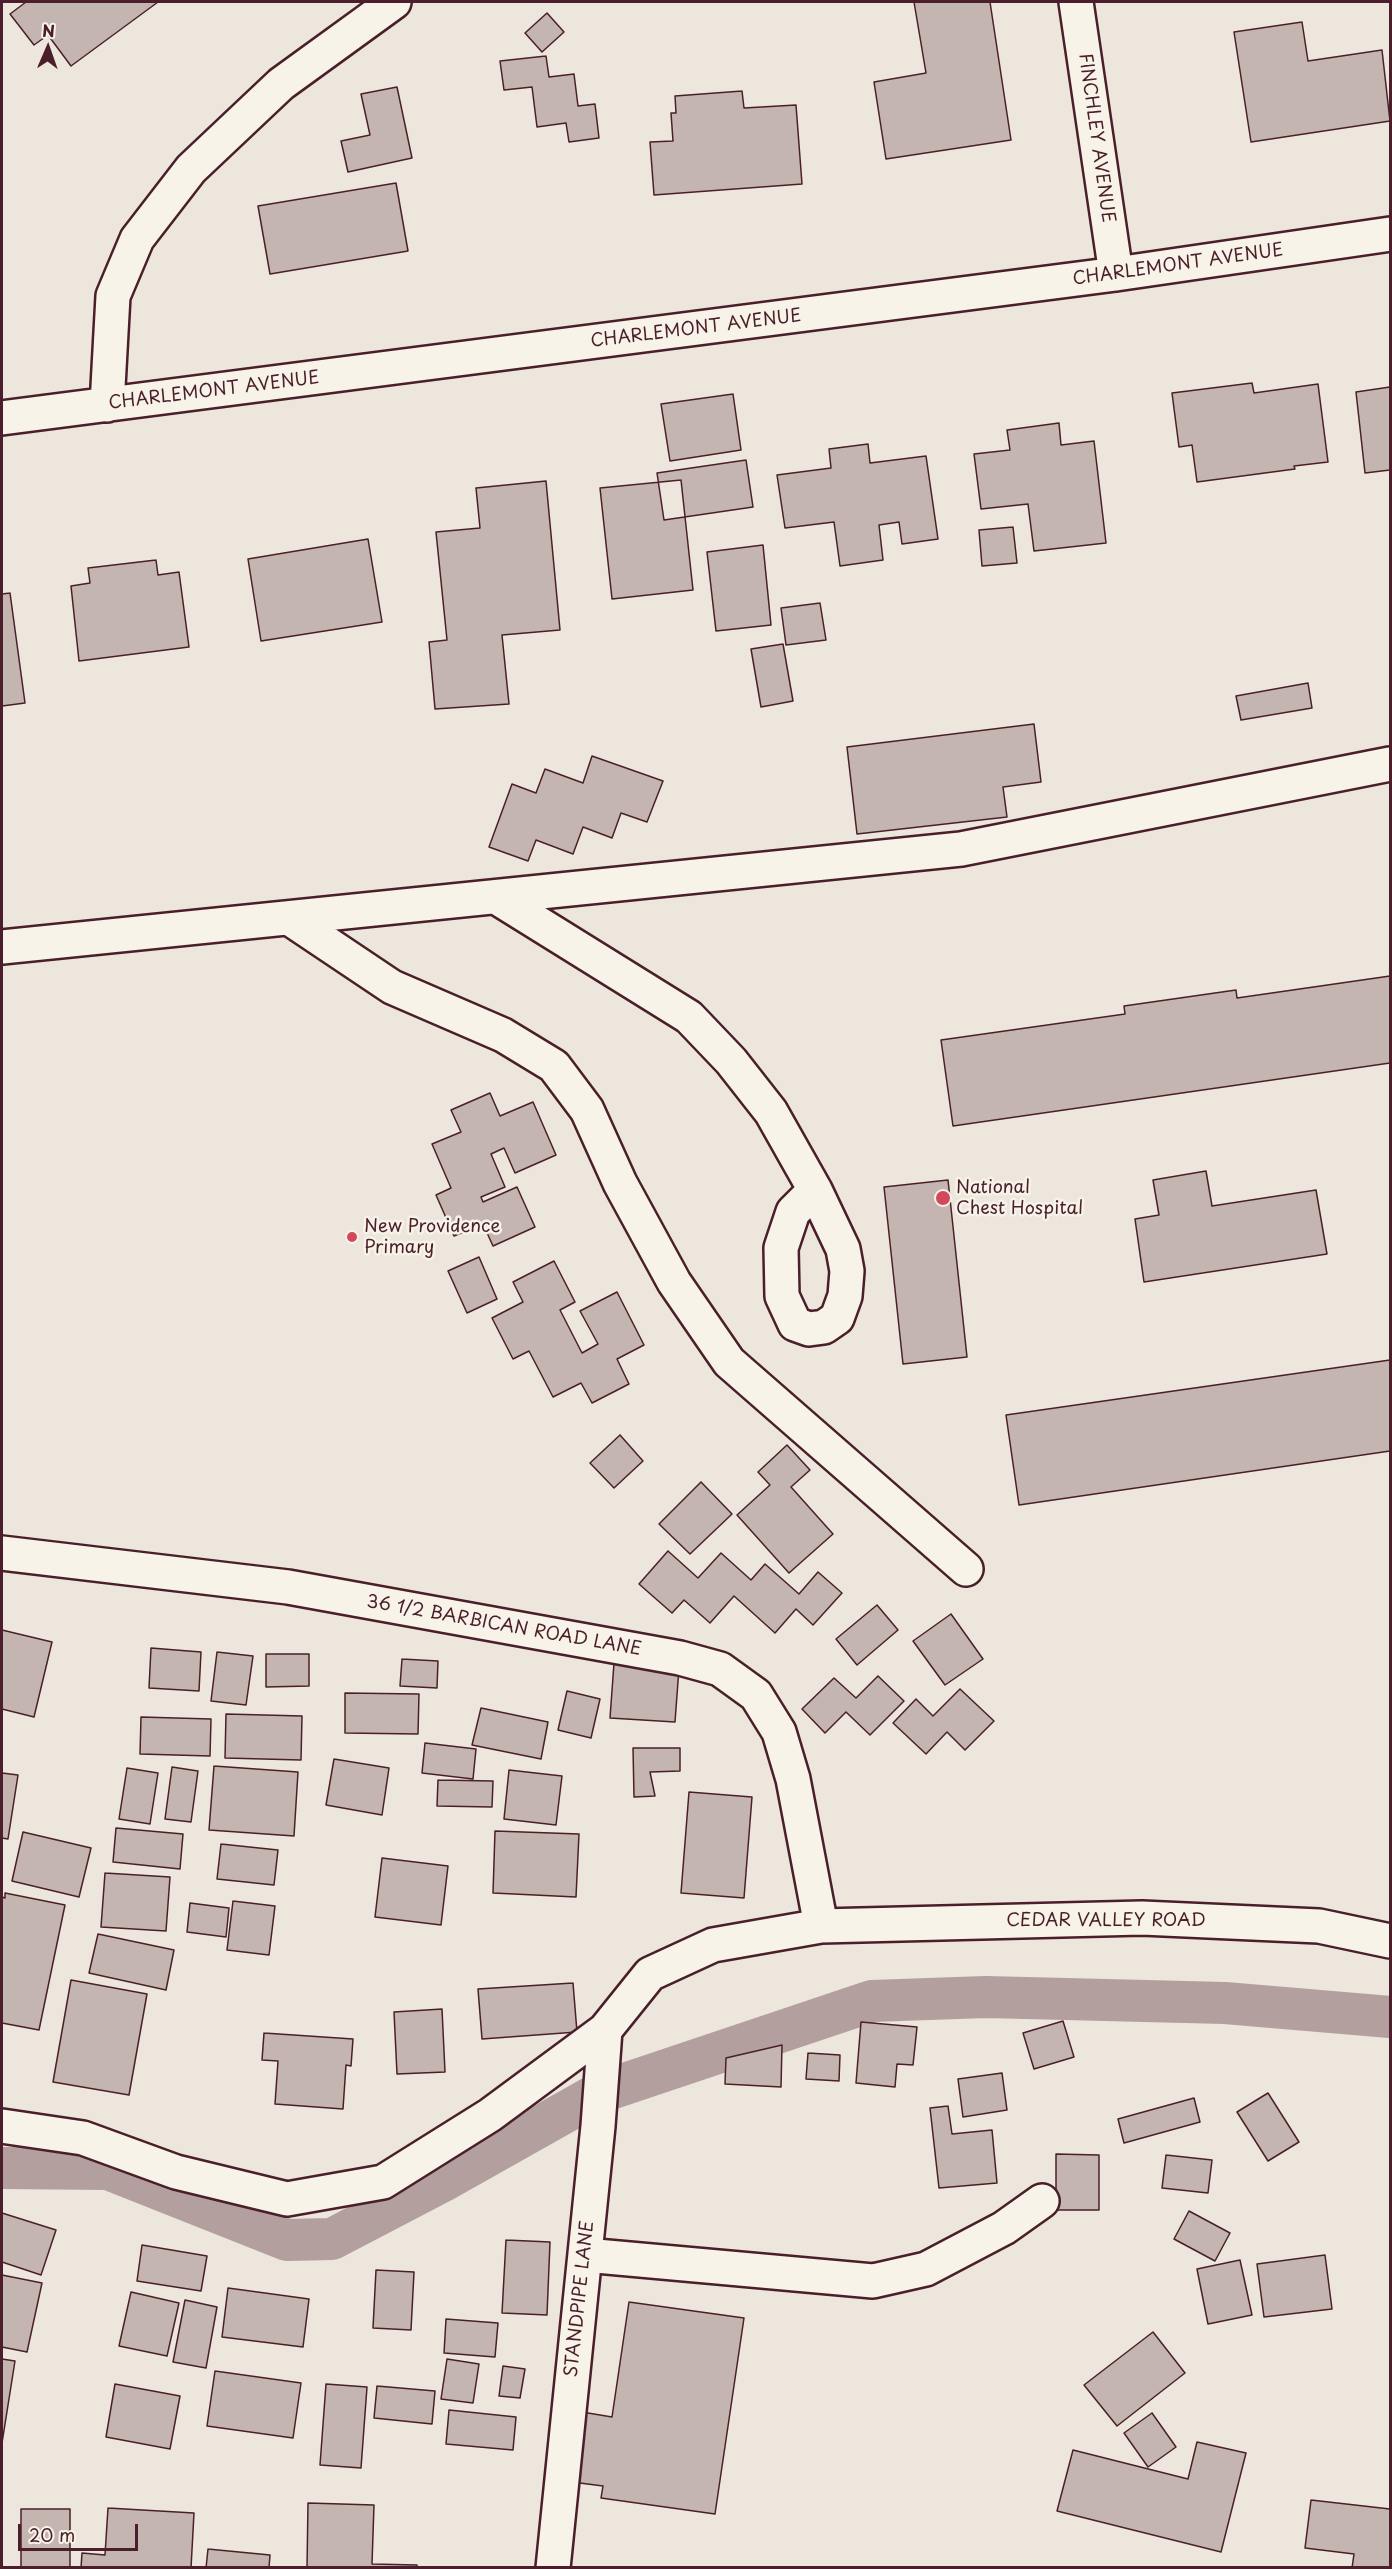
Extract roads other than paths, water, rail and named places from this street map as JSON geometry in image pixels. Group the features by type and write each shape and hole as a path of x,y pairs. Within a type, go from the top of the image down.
{"street":[{"path":"107,405 113,296 137,239 191,169 281,84 394,2"},
{"name":"FINCHLEY AVENUE","path":"1076,2 1116,274"},
{"name":"CHARLEMONT AVENUE","path":"2,418 1116,274 1390,234"},
{"path":"2,947 961,849 1390,764"},
{"path":"496,897 689,1017 731,1060 771,1112 815,1190"},
{"path":"289,918 392,987 503,1035 554,1066 587,1110 620,1183 674,1282 729,1362 966,1569"},
{"name":"36 1/2 BARBICAN ROAD LANE","path":"2,1553 288,1587 680,1658 720,1669 756,1695 779,1732 793,1779 821,1926"},
{"name":"CEDAR VALLEY ROAD","path":"2,2126 83,2138 176,2172 287,2199 383,2182 490,2115 605,2030 650,1974 713,1945 821,1926 1142,1918 1319,1926 1390,1941"},
{"name":"STANDPIPE LANE","path":"553,2568 598,2126 605,2030"},
{"path":"585,2255 873,2281 926,2269 1004,2228 1042,2201"}],"waterway":[{"path":"2,2168 108,2169 287,2240 332,2239 443,2181 601,2092 872,2001 986,1997 1225,2003 1390,2017"}],"place":[{"name":"National Chest Hospital","path":"943,1198"},
{"name":"New Providence Primary","path":"352,1237"}]}
